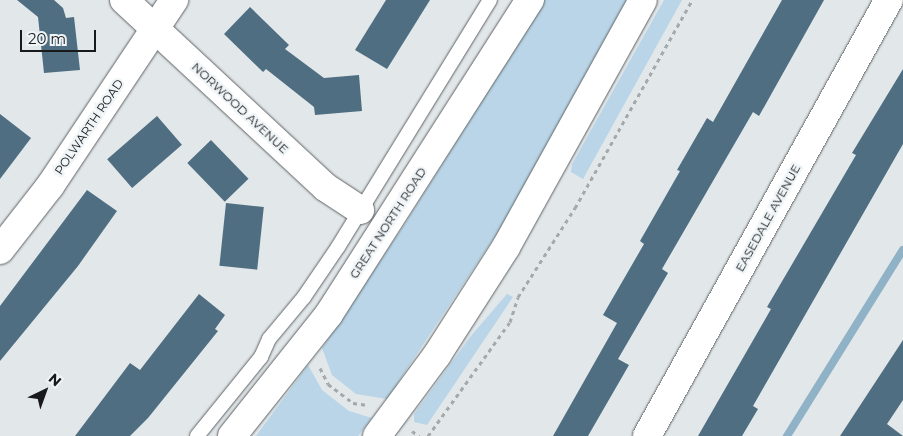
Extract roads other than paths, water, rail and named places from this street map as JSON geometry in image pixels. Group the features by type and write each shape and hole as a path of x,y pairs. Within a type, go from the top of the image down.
{"street":[{"name":"NORWOOD AVENUE","path":"124,0 325,187 360,210"},
{"name":"POLWARTH ROAD","path":"0,250 50,186 174,0"},
{"name":"GREAT NORTH ROAD","path":"232,436 329,314 530,0"},
{"path":"384,426 437,355 506,246 643,0"},
{"name":"EASEDALE AVENUE","path":"647,436 889,0"}],"lane":[{"path":"197,436 261,357 269,339 292,308 304,297 490,0"}],"waterway":[{"path":"787,436 903,250"}]}
